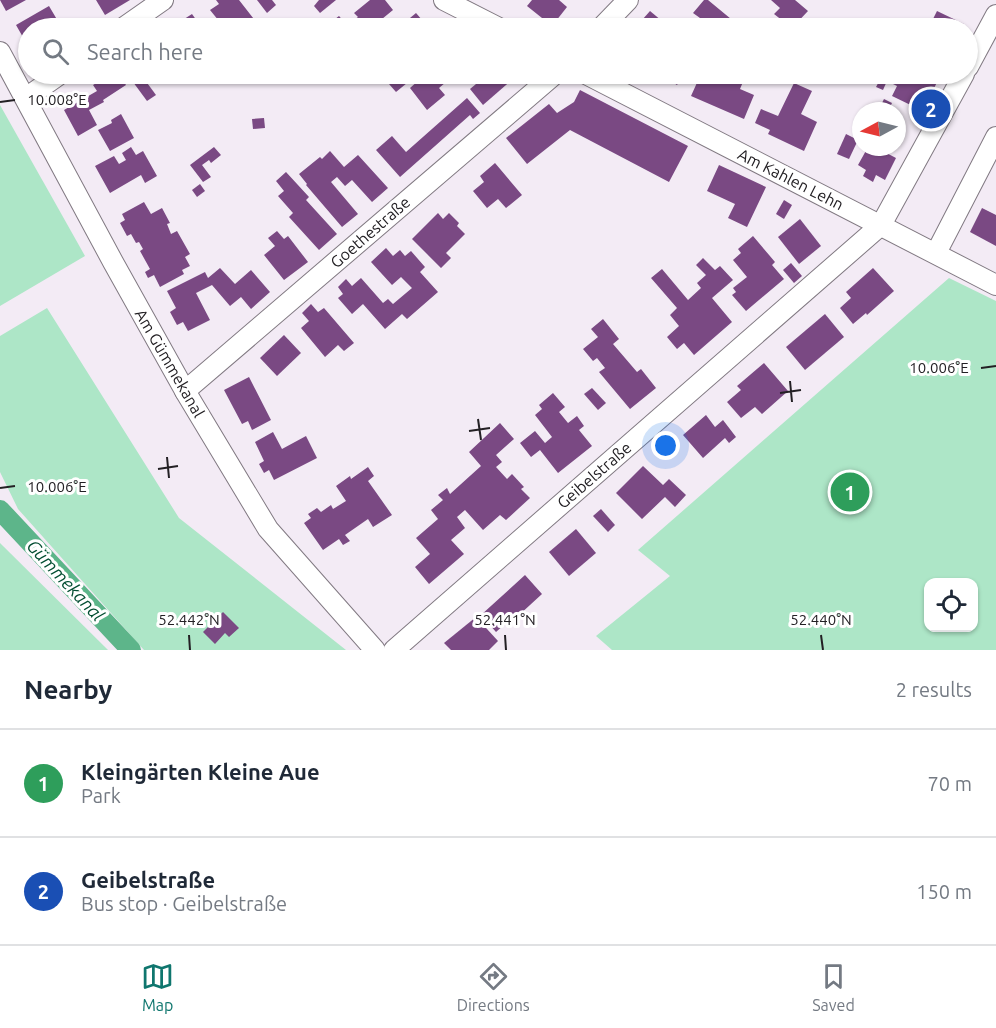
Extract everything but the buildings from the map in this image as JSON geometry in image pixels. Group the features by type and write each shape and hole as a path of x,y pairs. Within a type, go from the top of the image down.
{"street":[{"path":"137,18 163,0"},
{"path":"444,0 479,18"},
{"path":"611,18 628,0"},
{"path":"978,48 996,15"},
{"name":"Am Gümmekanal","path":"0,52 18,84"},
{"name":"Am Gümmekanal","path":"18,84 185,391 268,529 375,650"},
{"path":"26,98 46,84"},
{"name":"Goethestraße","path":"185,391 543,84"},
{"name":"Am Kahlen Lehn","path":"606,84 996,285"},
{"name":"Geibelstraße","path":"394,650 881,225 959,84"},
{"path":"936,253 996,137"}],"green space":[{"path":"0,105 85,256 0,306"},
{"path":"949,278 996,301 996,650 612,650 596,636 670,576 638,550"},
{"path":"47,308 179,518 346,650 144,650 18,509 0,472 0,336"},
{"path":"0,543 108,650 0,650"}],"waterway":[{"name":"Gümmekanal","path":"0,510 131,650"}],"place":[{"name":"Geibelstraße","path":"931,109"},
{"name":"Kleingärten Kleine Aue","path":"850,492"}]}
